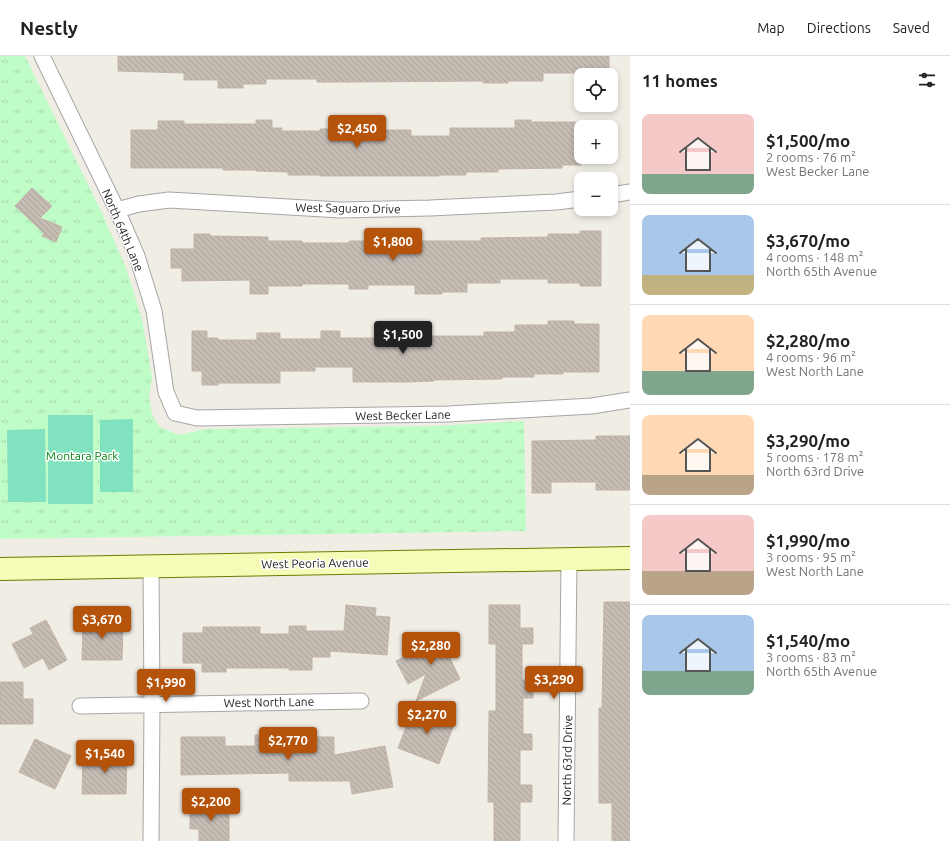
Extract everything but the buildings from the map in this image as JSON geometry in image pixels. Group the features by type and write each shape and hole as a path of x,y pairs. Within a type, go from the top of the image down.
{"main road":[{"name":"West Peoria Avenue","path":"0,569 630,558"}],"street":[{"name":"North 64th Lane","path":"42,56 117,210 137,256 154,311 166,392 175,413"},
{"path":"618,194 630,192"},
{"name":"West Saguaro Drive","path":"117,210 140,204 169,200 341,210 430,208 574,200"},
{"name":"West Becker Lane","path":"175,413 197,418 448,414 592,406 630,400"},
{"name":"North 63rd Drive","path":"566,841 569,559"},
{"path":"151,566 152,841"},
{"name":"West North Lane","path":"80,706 361,701"}],"green space":[{"name":"Montara Park","path":"0,56 25,56 101,211 126,268 142,319 152,377 149,397 152,415 160,427 179,435 205,429 436,426 524,421 526,531 0,539"},
{"path":"48,415 93,415 93,504 48,504"},
{"path":"133,419 133,492 100,492 100,420"},
{"path":"45,429 46,502 8,502 7,430"}]}
